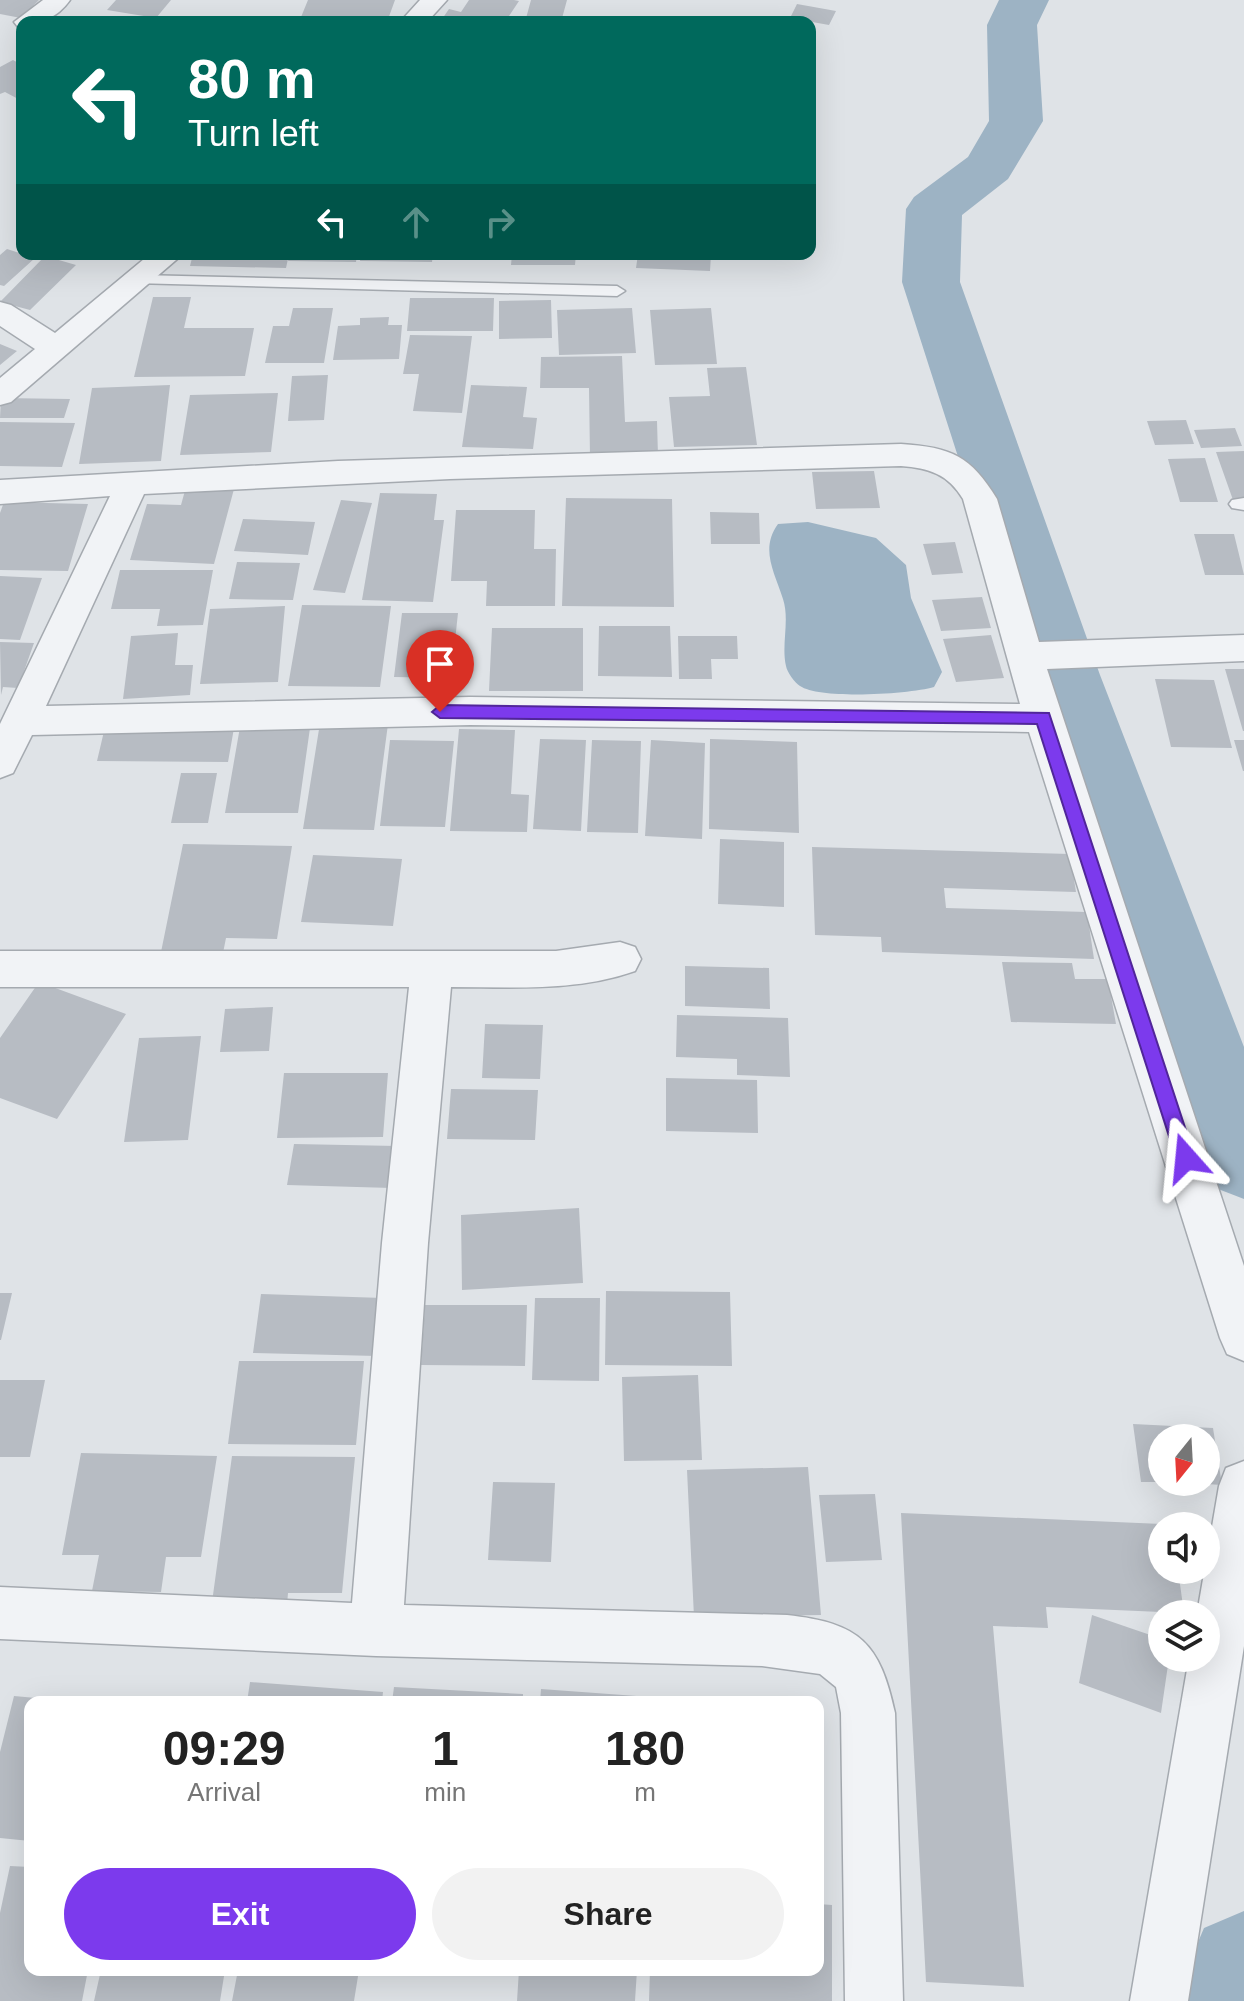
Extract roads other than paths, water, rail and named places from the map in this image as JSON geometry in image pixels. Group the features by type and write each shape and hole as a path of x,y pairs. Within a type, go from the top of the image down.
{"street":[{"path":"36,16 57,0"},
{"path":"419,16 434,0"},
{"path":"0,395 161,260"},
{"path":"0,312 56,348"},
{"path":"0,492 133,482 470,466 927,456 953,465 970,481 980,499 1034,655 1043,718 1244,1338"},
{"path":"0,763 133,482"},
{"path":"1034,655 1244,648"},
{"path":"20,721 470,711 1043,718"},
{"path":"0,969 556,969 620,959"},
{"path":"376,1630 405,1243 432,969"},
{"path":"1159,2001 1244,1486"},
{"path":"0,1613 376,1630 791,1642 827,1650 855,1670 868,1713 874,2001"}],"lane":[{"path":"139,280 617,291"}],"water":[{"path":"808,522 876,538 906,565 911,598 942,672 934,687 906,692 845,694 811,690 794,680 786,666 785,607 769,551 778,524"}],"waterway":[{"path":"1024,0 1012,25 1016,121 989,167 934,209 931,282 1064,675 1244,1159"},
{"path":"1240,2001 1244,1968"}]}
